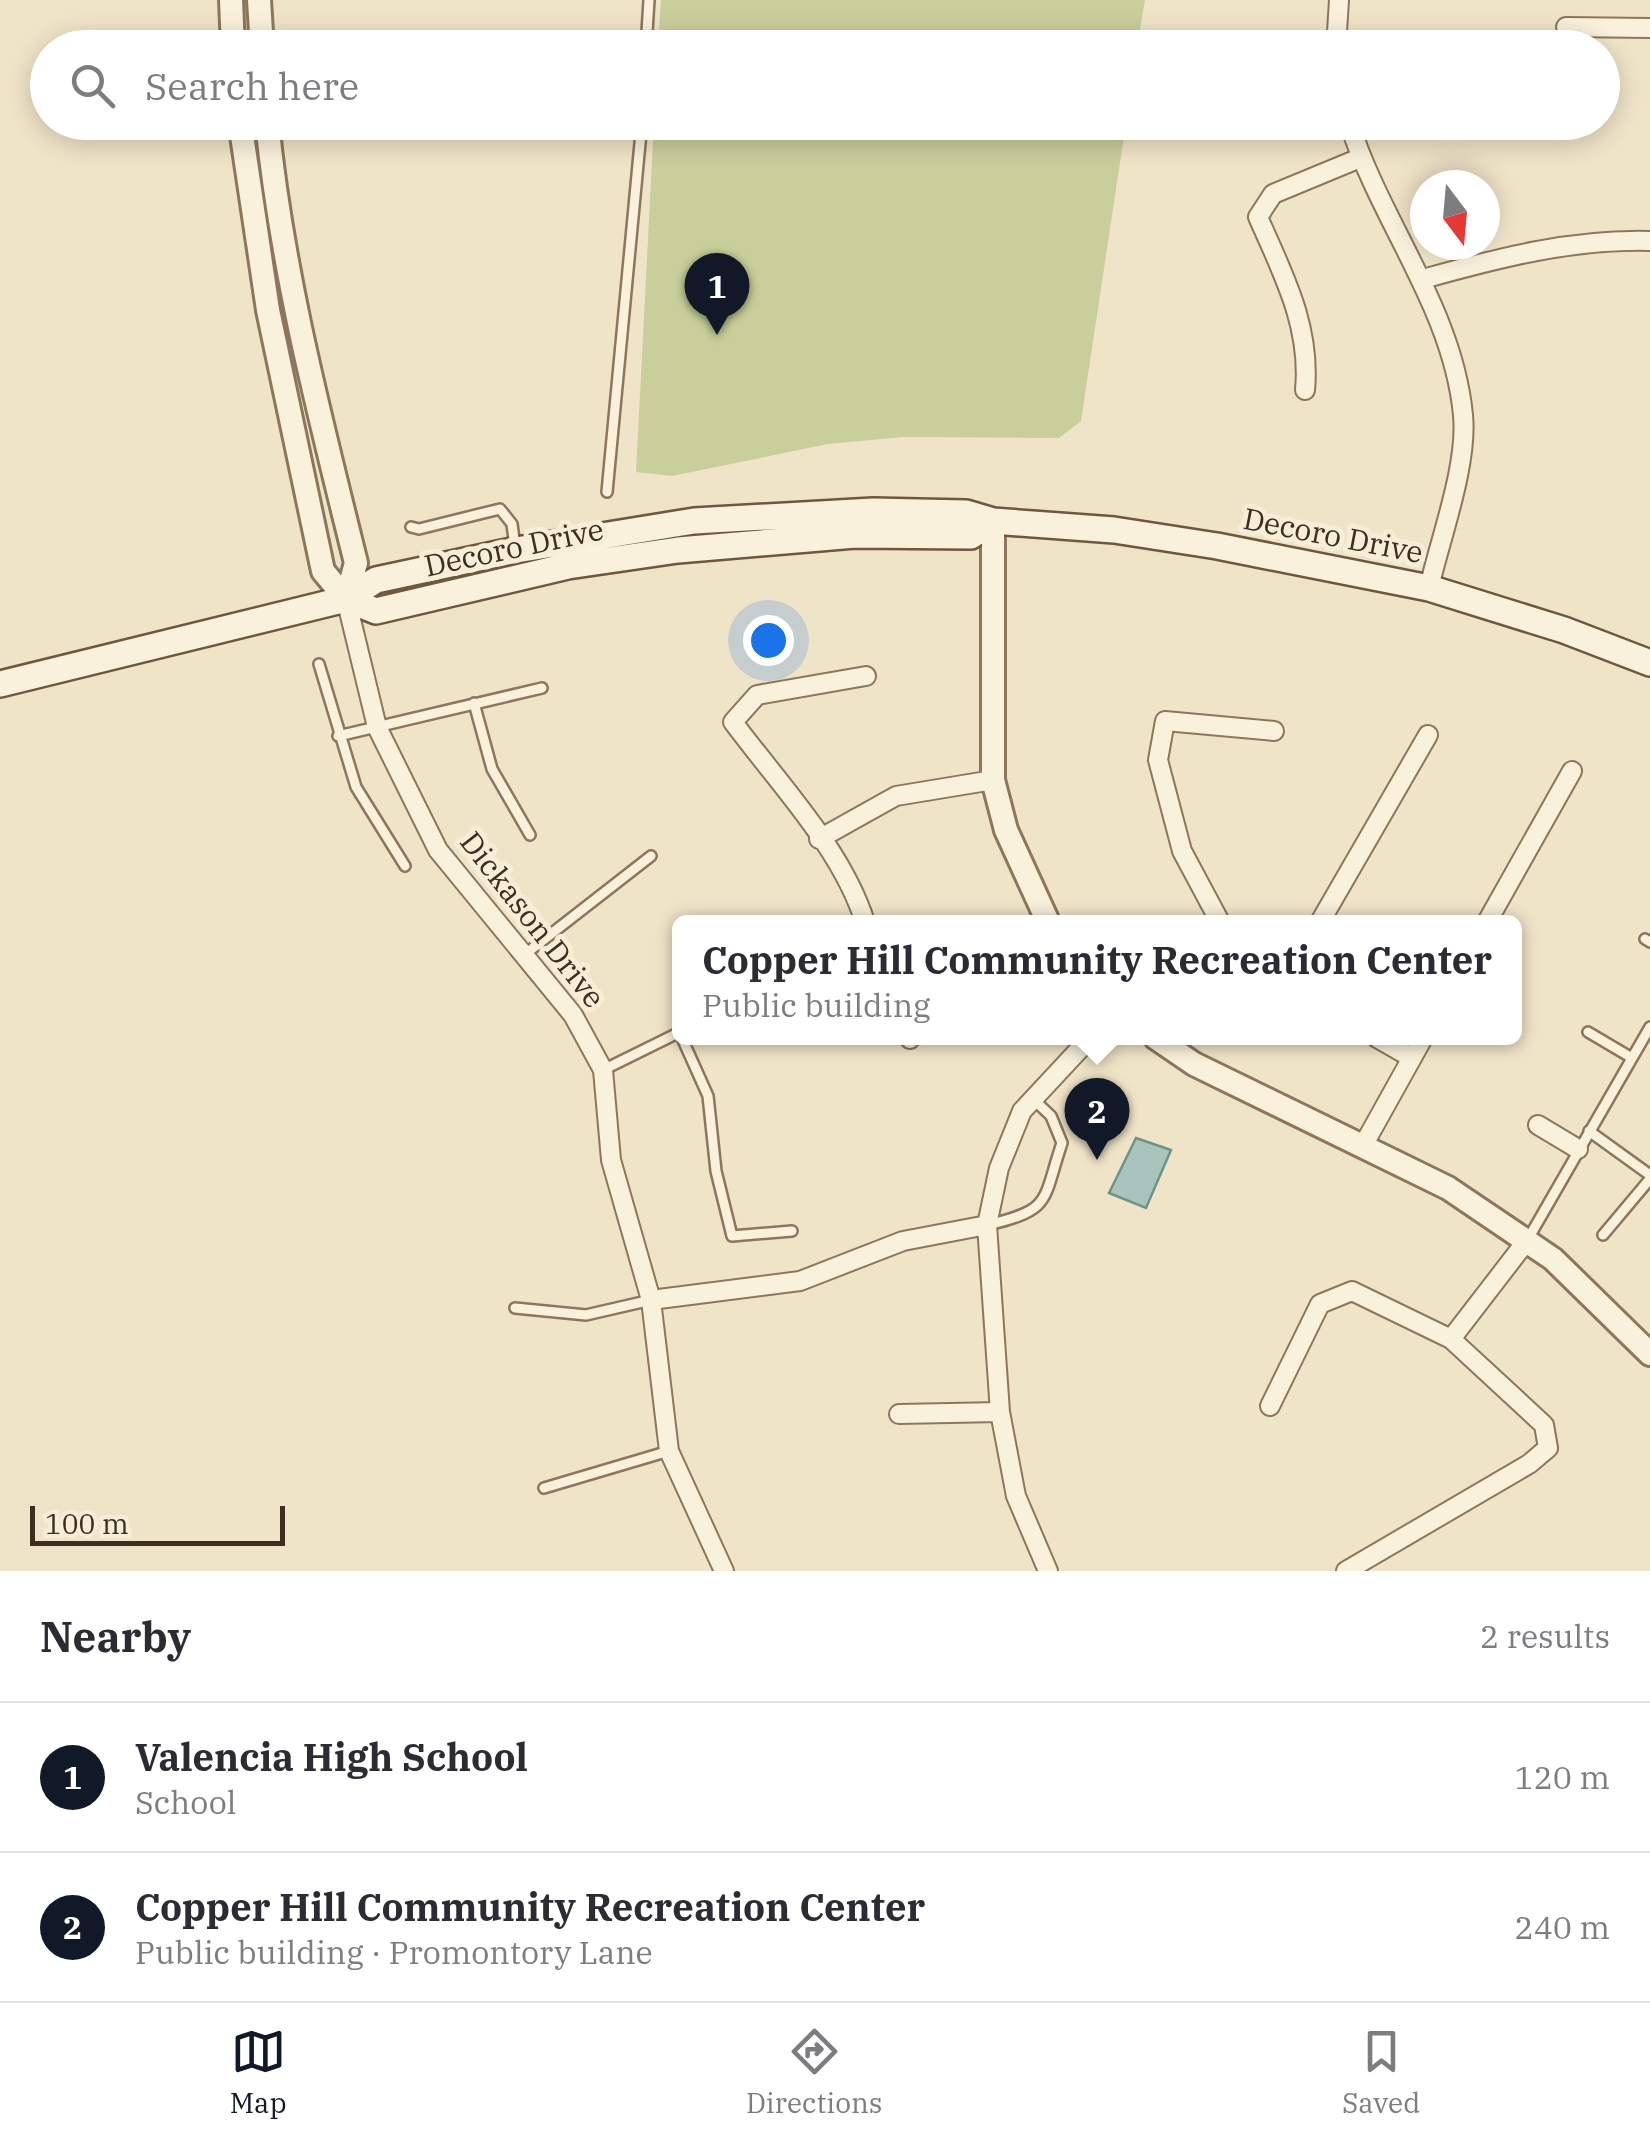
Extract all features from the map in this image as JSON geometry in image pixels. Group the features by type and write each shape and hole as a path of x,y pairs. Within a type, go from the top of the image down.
{"main road":[{"name":"Decoro Drive","path":"0,684 346,599 376,580 516,550 676,524 778,514 966,513 993,521 1131,532 1429,588 1564,630 1650,664"},
{"name":"Decoro Drive","path":"346,599 376,612 568,566 767,541 972,536 993,521"}],"street":[{"path":"232,0 233,30"},
{"path":"260,0 261,30"},
{"path":"1337,30 1338,0"},
{"path":"1566,27 1650,28"},
{"name":"Dickason Drive","path":"243,140 268,310 323,571 346,599 377,727 438,850 573,1015 603,1070 611,1160 650,1300 669,1451 724,1571"},
{"name":"Dickason Drive","path":"268,140 276,211 298,326 356,563 346,599"},
{"path":"1354,140 1422,280 1455,370 1464,418 1429,588"},
{"path":"1305,390 1308,360 1299,312 1258,217 1273,194 1360,158"},
{"path":"1422,280 1524,250 1610,240 1650,240"},
{"path":"993,521 992,780 1006,830 1045,915"},
{"path":"863,915 856,896 819,839 733,722 757,694 866,676"},
{"path":"1216,915 1182,851 1158,760 1165,721 1274,731"},
{"path":"1324,915 1428,735"},
{"path":"1491,915 1572,771"},
{"path":"819,839 896,796 992,780"},
{"path":"1044,1569 1016,1496 1000,1412 988,1225 999,1168 1022,1111 1083,1045"},
{"path":"1166,1045 1194,1064 1448,1188 1528,1239 1650,1354"},
{"path":"1389,1045 1412,1058"},
{"path":"1364,1144 1419,1045"},
{"path":"1538,1126 1578,1149"},
{"path":"650,1300 800,1282 902,1240 988,1225"},
{"path":"1451,1339 1528,1239"},
{"path":"1270,1406 1320,1304 1352,1291 1451,1339 1544,1425 1548,1448 1529,1464 1346,1571"},
{"path":"899,1414 1000,1412"}],"lane":[{"path":"648,30 650,0"},
{"path":"607,492 640,140"},
{"path":"410,527 419,529 500,509 512,524 516,550"},
{"path":"319,664 356,786 405,866"},
{"path":"338,736 542,688"},
{"path":"474,703 492,768 530,834"},
{"path":"524,955 650,856"},
{"path":"1528,1239 1650,1026"},
{"path":"1588,1032 1632,1058"},
{"path":"603,1070 672,1038"},
{"path":"685,1045 708,1096 716,1171 732,1236 792,1231"},
{"path":"988,1225 1029,1215 1041,1206 1062,1142 1051,1116 1033,1099"},
{"path":"1590,1131 1650,1177 1603,1235"},
{"path":"515,1308 586,1315 650,1300"},
{"path":"544,1488 669,1451"}],"green space":[{"path":"661,0 1145,0 1140,30 659,30"},
{"path":"653,140 1123,140 1081,421 1059,438 904,437 828,444 672,476 636,472"}],"water":[{"path":"1136,1138 1171,1150 1146,1208 1109,1193"}],"place":[{"name":"Valencia High School","path":"717,335"},
{"name":"Copper Hill Community Recreation Center","path":"1097,1160"}]}
